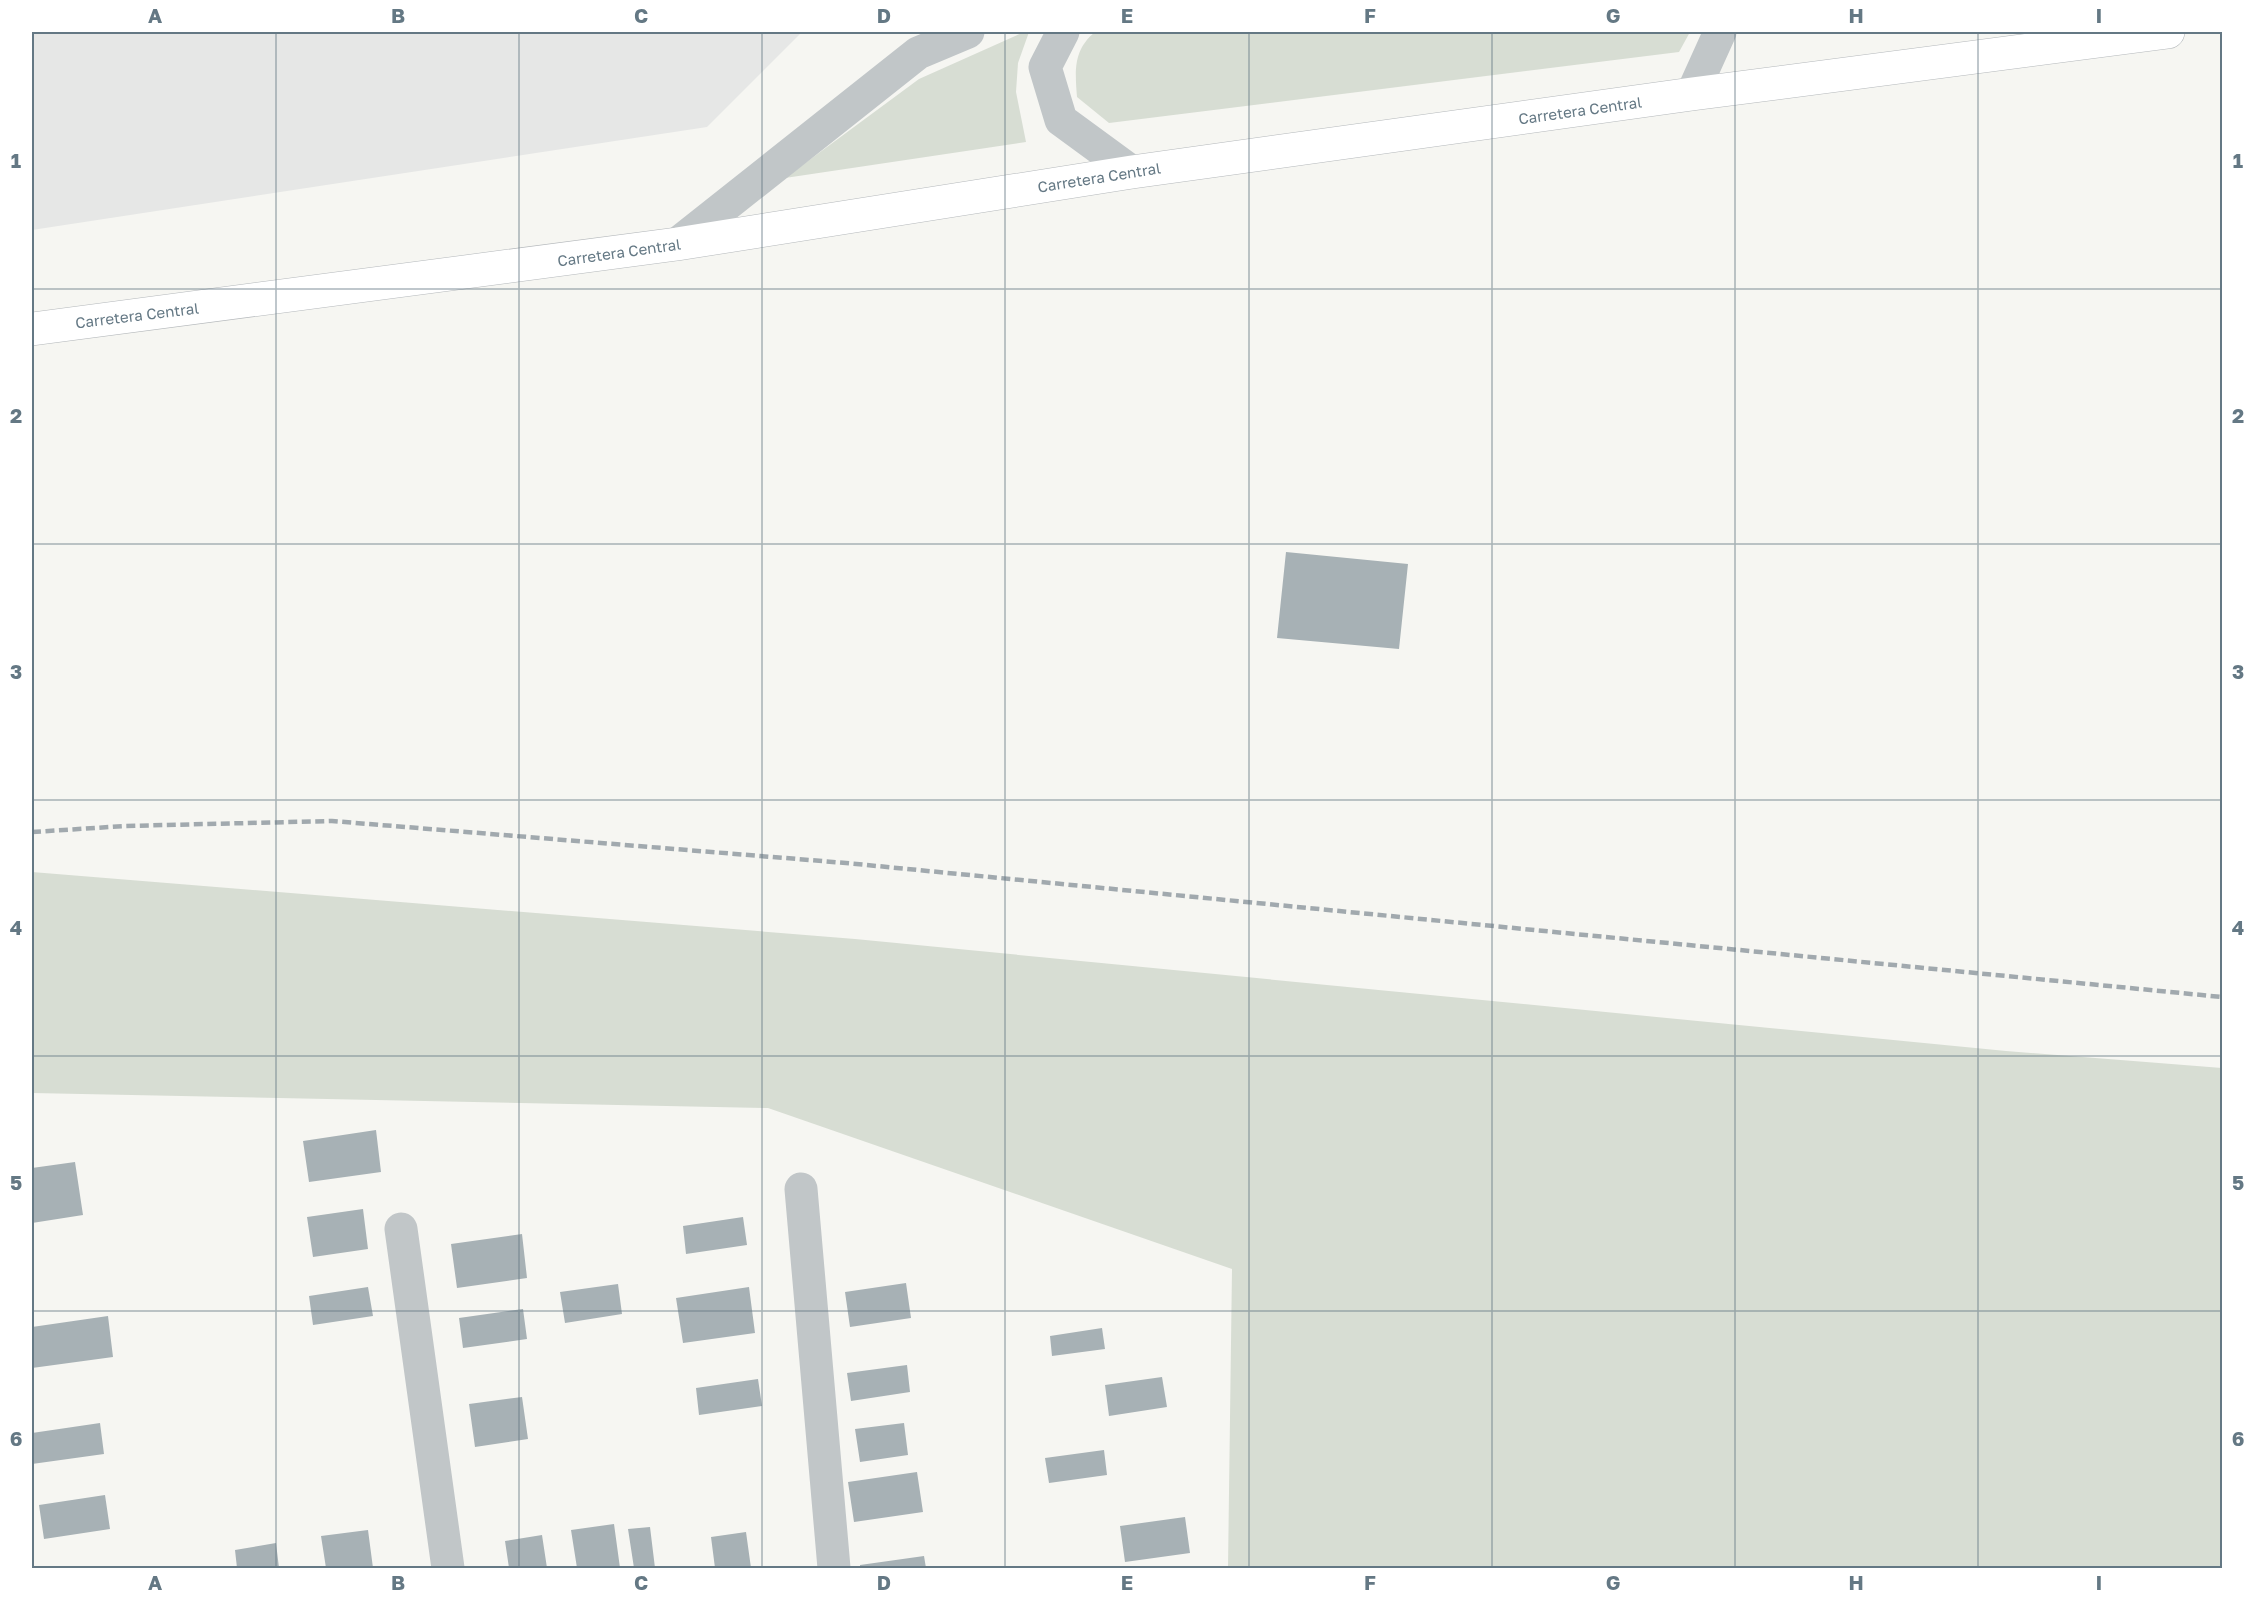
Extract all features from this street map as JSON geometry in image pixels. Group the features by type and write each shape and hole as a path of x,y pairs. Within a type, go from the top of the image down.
{"highway":[{"name":"Carretera Central","path":"32,329 677,244 1132,172 2114,35 2168,32"}],"street":[{"path":"677,244 918,53 968,32"},
{"path":"1063,32 1045,67 1061,120 1132,172"},
{"path":"1692,94 1720,32"},
{"path":"801,1190 834,1569"},
{"path":"401,1229 448,1569"}],"shaded area":[{"path":"32,32 802,32 707,127 32,230"},
{"path":"1024,32 1029,32 1018,63 1016,92 1026,142 785,178 919,79"},
{"path":"1095,32 1690,32 1679,52 1109,123 1077,97 1076,70 1079,54"},
{"path":"32,872 855,939 2006,1051 2222,1068 2222,1568 1228,1568 1232,1269 768,1108 32,1093"}],"building":[{"path":"1286,552 1408,564 1399,649 1277,638"},
{"path":"376,1130 381,1172 309,1182 303,1141"},
{"path":"75,1162 83,1215 32,1223 32,1168"},
{"path":"363,1209 368,1249 313,1257 307,1217"},
{"path":"743,1217 747,1245 686,1254 683,1226"},
{"path":"522,1234 527,1278 457,1288 451,1244"},
{"path":"906,1283 911,1318 850,1327 845,1292"},
{"path":"618,1284 622,1314 565,1323 560,1292"},
{"path":"368,1287 373,1316 313,1325 309,1296"},
{"path":"749,1287 755,1333 683,1343 676,1298"},
{"path":"523,1309 527,1339 463,1348 459,1318"},
{"path":"108,1316 113,1357 32,1368 32,1327"},
{"path":"1102,1328 1105,1349 1052,1356 1050,1336"},
{"path":"907,1365 910,1392 851,1401 847,1373"},
{"path":"1162,1377 1167,1407 1109,1416 1105,1385"},
{"path":"758,1379 762,1406 699,1415 696,1388"},
{"path":"522,1397 528,1439 475,1447 469,1404"},
{"path":"100,1423 104,1454 32,1464 32,1433"},
{"path":"904,1423 908,1455 860,1462 855,1429"},
{"path":"1104,1450 1107,1475 1049,1483 1045,1458"},
{"path":"917,1472 923,1512 854,1522 848,1482"},
{"path":"105,1495 110,1529 44,1539 39,1505"},
{"path":"1185,1517 1190,1553 1125,1562 1120,1526"},
{"path":"614,1524 620,1568 577,1568 571,1530"},
{"path":"650,1527 655,1568 634,1568 628,1529"},
{"path":"368,1530 373,1568 326,1568 321,1536"},
{"path":"746,1532 751,1568 715,1568 711,1537"},
{"path":"542,1535 547,1568 509,1568 505,1541"},
{"path":"276,1543 279,1568 237,1568 235,1550"},
{"path":"924,1556 926,1568 860,1568 860,1565"}],"railway":[{"path":"32,832 125,826 332,821 846,863 2222,997"}]}
